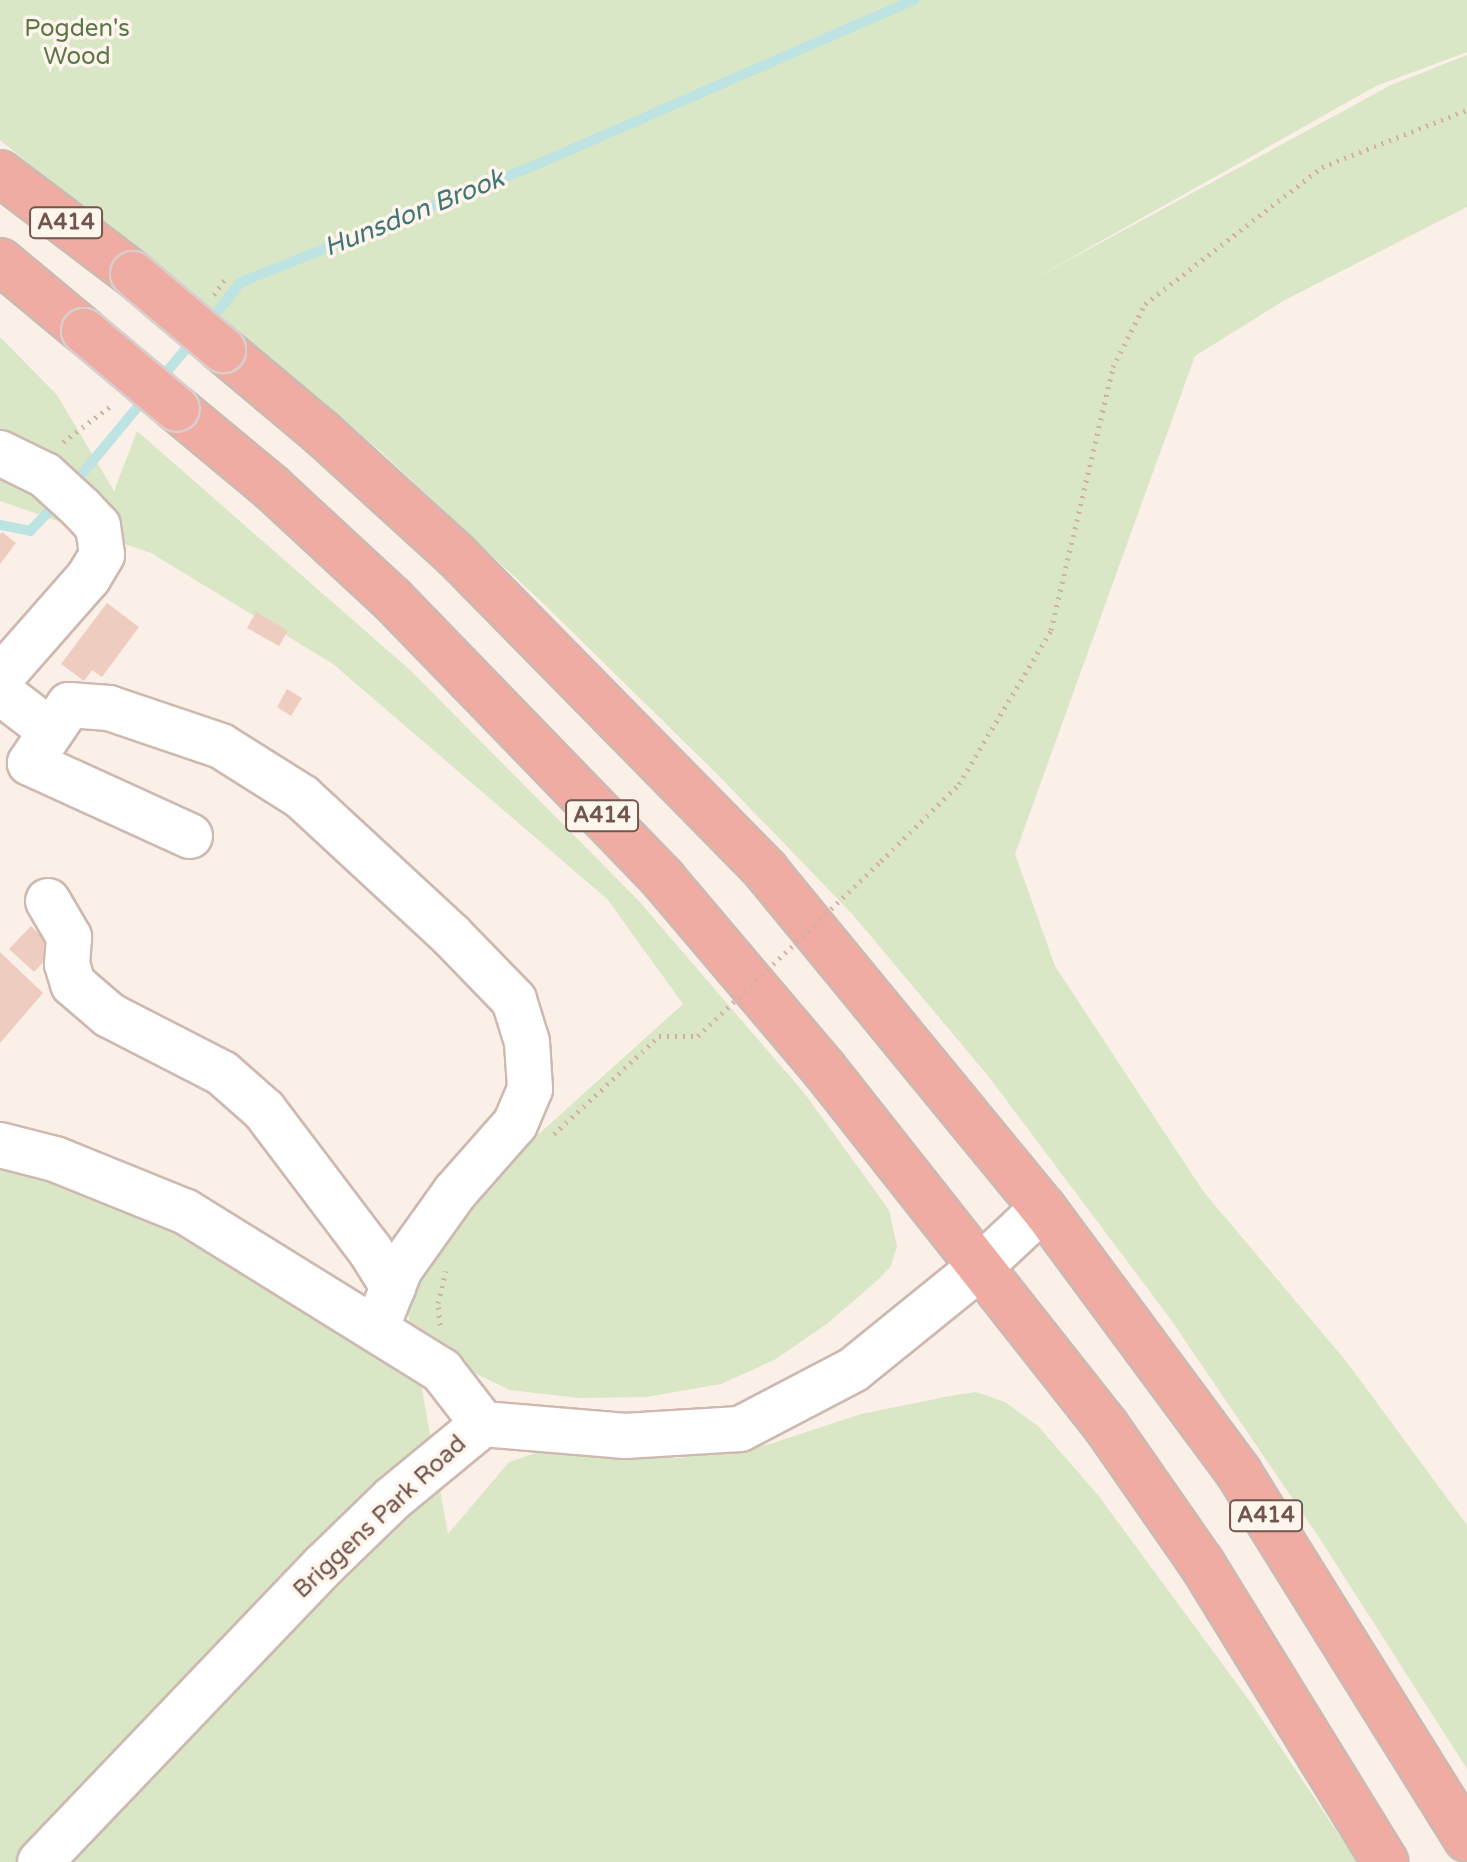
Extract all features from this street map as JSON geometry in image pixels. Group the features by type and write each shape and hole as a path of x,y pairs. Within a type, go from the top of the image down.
{"highway":[{"name":"A414","path":"0,173 133,274 323,434 456,555 766,871 1043,1208 1239,1473 1467,1839"},
{"name":"A414","path":"0,261 271,487 392,599 663,879 824,1069 1106,1426 1202,1564 1385,1862"}],"street":[{"path":"0,453 45,475 66,494 98,526 102,555 88,578 0,678"},
{"path":"0,692 51,731"},
{"path":"190,836 30,763 69,705 109,708 221,746 302,797 451,935 514,1000 527,1042 530,1089 515,1124 455,1192 400,1269 376,1329"},
{"path":"48,901 69,937 67,964 73,984 109,1015 222,1073 264,1110 370,1250 393,1287"},
{"path":"0,1145 55,1159 186,1212 442,1371 483,1424"},
{"name":"Briggens Park Road","path":"40,1862 324,1565 392,1499 483,1424 625,1436 740,1429 853,1370 980,1267 1043,1208"}],"path":[{"path":"549,1139 659,1036 698,1036 959,784 1051,630 1113,367 1145,304 1322,167 1467,110"},
{"path":"442,1371 438,1303 450,1256"}],"green space":[{"name":"Pogden's Wood","path":"0,0 1467,0 1467,52 1376,86 1032,280 1391,85 1467,55 1467,207 1283,301 1195,356 1015,854 1055,966 1203,1191 1346,1361 1467,1525 1467,1769 1320,1539 1169,1317 989,1077 853,915 719,776 547,607 379,450 0,140"},
{"path":"0,337 57,395 114,491 137,431 410,670 638,900 805,1094 889,1210 897,1246 891,1266 880,1278 828,1323 776,1359 721,1384 646,1397 579,1398 510,1390 468,1370 410,1325 399,1260 683,1004 607,899 333,664 151,553 0,501"},
{"path":"0,1156 53,1169 228,1260 421,1384 448,1534 509,1462 539,1452 678,1458 770,1444 861,1414 955,1395 976,1392 1005,1402 1038,1426 1098,1495 1251,1703 1357,1862 0,1862"}],"building":[{"path":"2,532 16,543 0,564 0,534"},
{"path":"107,603 139,627 102,677 92,670 84,681 61,664"},
{"path":"256,612 288,631 279,646 247,628"},
{"path":"287,689 302,698 291,716 277,707"},
{"path":"31,926 55,950 34,972 9,949"},
{"path":"0,952 43,993 0,1043"}],"waterway":[{"name":"Hunsdon Brook","path":"208,323 241,282 545,161 914,0"},
{"name":"Hunsdon Brook","path":"159,381 195,338"},
{"name":"Hunsdon Brook","path":"72,486 146,397"},
{"name":"Hunsdon Brook","path":"0,525 30,531 59,501"}]}
